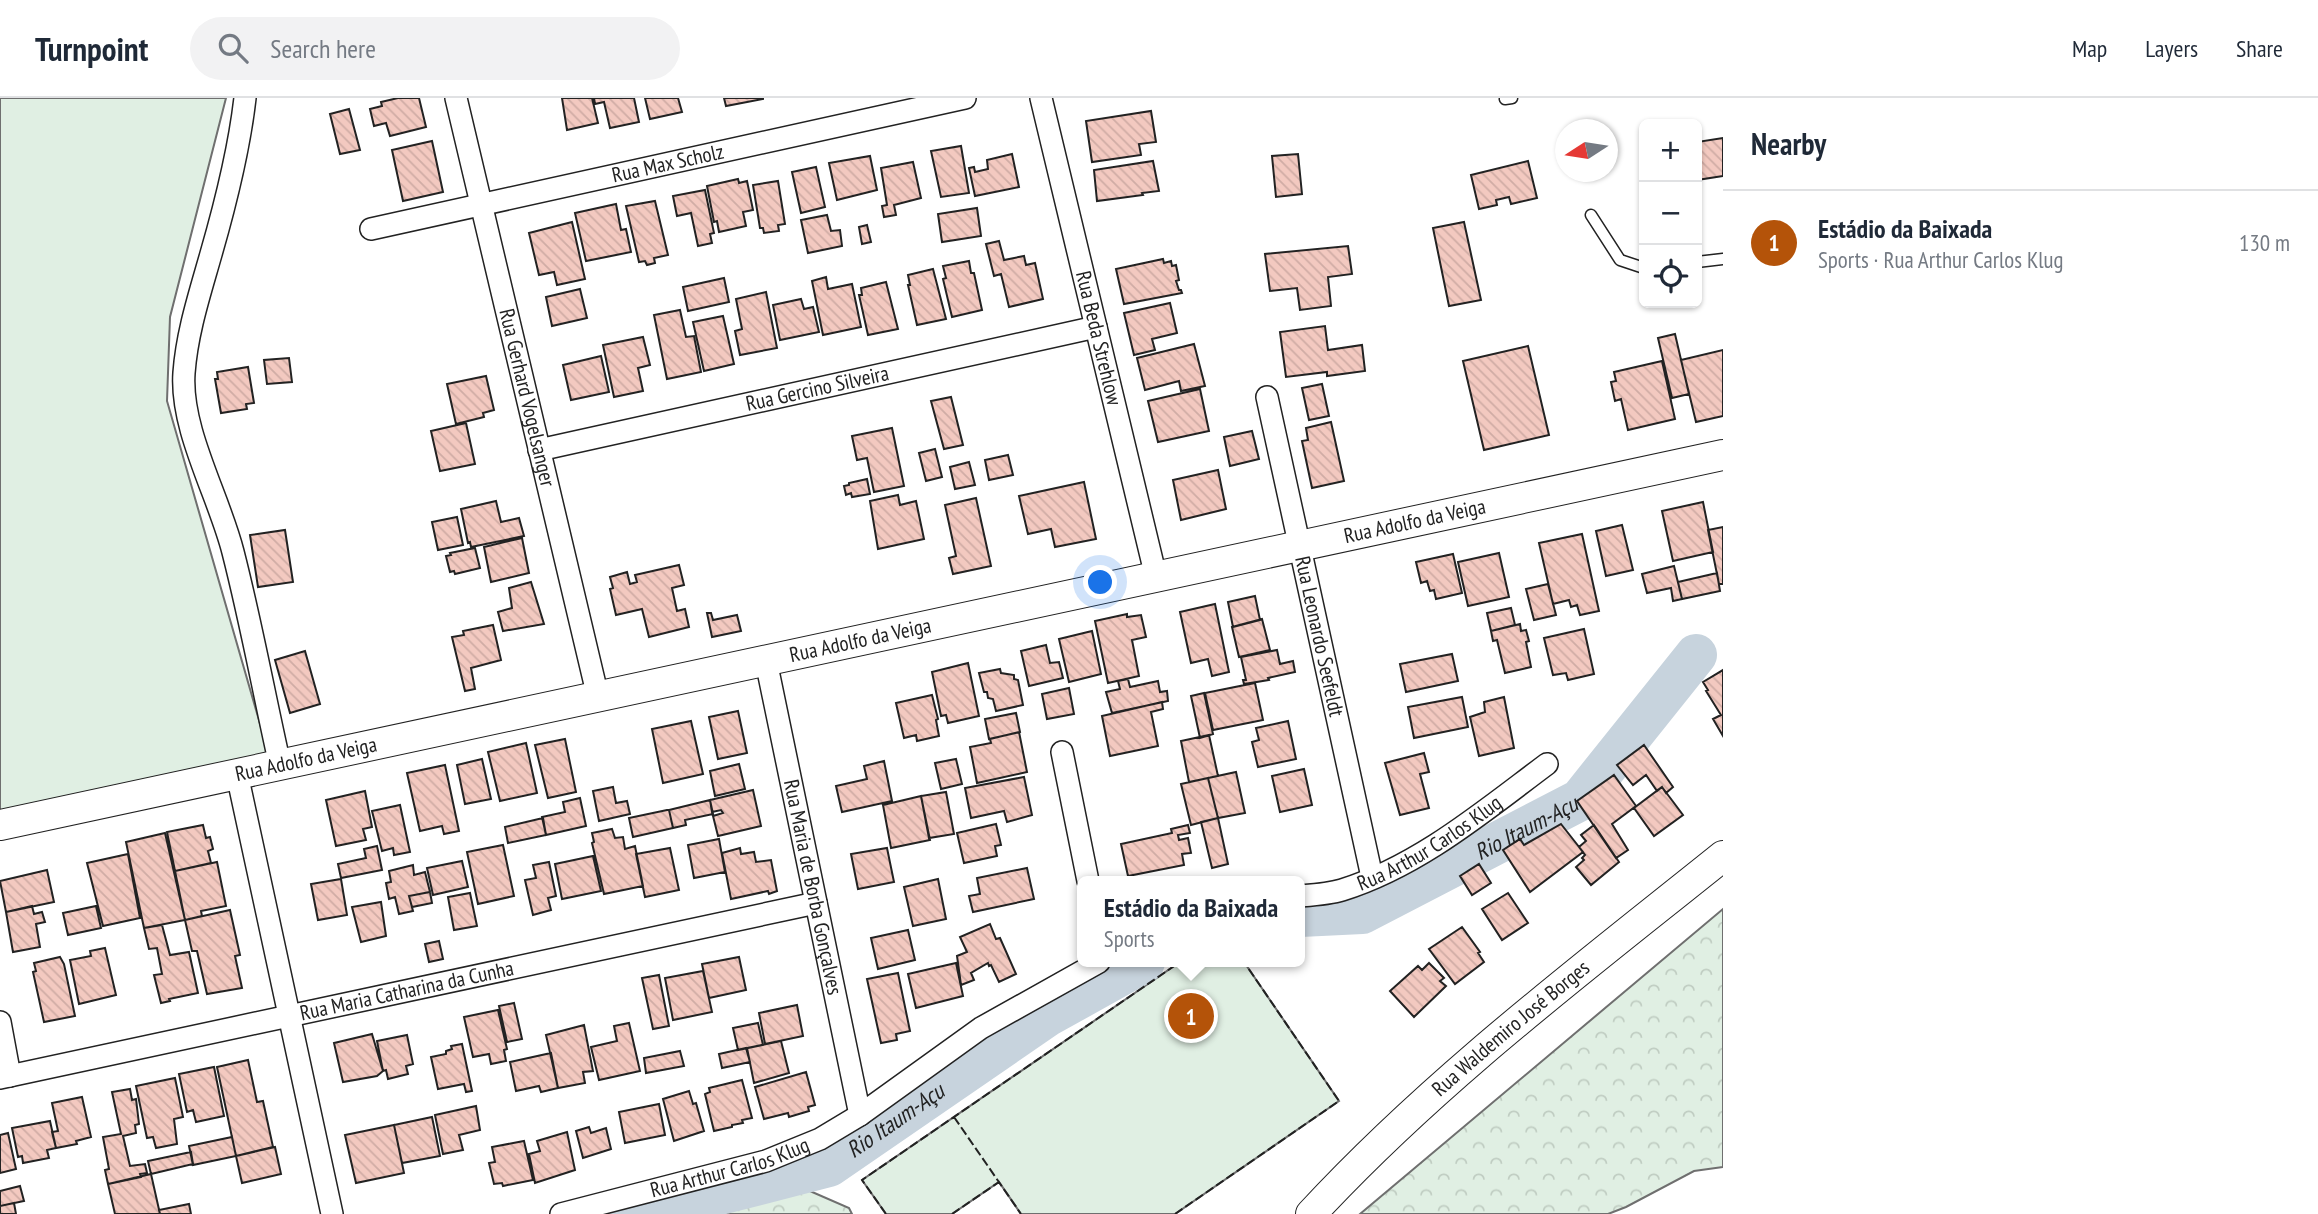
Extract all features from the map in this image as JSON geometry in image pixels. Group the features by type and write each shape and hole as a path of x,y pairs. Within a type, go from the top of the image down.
{"street":[{"path":"245,98 241,136 230,188 188,338 184,398 233,551 279,765"},
{"name":"Rua Gerhard Vogelsanger","path":"456,98 598,697"},
{"name":"Rua Max Scholz","path":"371,229 965,98"},
{"name":"Rua Beda Strehlow","path":"1041,98 1156,577"},
{"name":"Rua Gercino Silveira","path":"539,450 1096,327"},
{"name":"Rua Leonardo Seefeldt","path":"1267,397 1372,877"},
{"name":"Rua Adolfo da Veiga","path":"0,825 1723,455"},
{"name":"Rua Maria de Borba Gonçalves","path":"766,661 860,1115"},
{"path":"1062,751 1087,876"},
{"name":"Rua Arthur Carlos Klug","path":"1305,895 1341,891 1413,859 1547,764"},
{"path":"237,774 332,1214"},
{"name":"Rua Waldemiro José Borges","path":"1311,1214 1396,1127 1460,1071 1723,856"},
{"name":"Rua Maria Catharina da Cunha","path":"5,1077 816,904"},
{"name":"Rua Arthur Carlos Klug","path":"561,1214 766,1161 820,1139 860,1115 981,1028 1090,967"},
{"path":"0,1022 5,1077"}],"lane":[{"path":"1505,99 1512,98"},
{"path":"1591,215 1620,260 1639,266"},
{"path":"1702,261 1723,259"}],"green space":[{"path":"0,98 226,98 170,317 167,401 269,755 0,811"},
{"path":"1723,909 1723,1167 1694,1171 1608,1214 1360,1214"},
{"path":"1173,967 1247,967 1339,1101 1175,1214 1021,1214 999,1182 952,1214 886,1214 862,1180"},
{"path":"803,1188 849,1208 852,1214 625,1214"}],"building":[{"path":"398,98 419,98 426,127 390,136 386,123 374,126 370,109 382,106 381,102"},
{"path":"562,98 592,98 598,123 567,130"},
{"path":"594,98 634,98 639,122 610,128 604,102 595,104"},
{"path":"645,98 678,98 682,112 650,119"},
{"path":"724,98 763,98 763,99 726,106"},
{"path":"349,109 360,150 340,154 330,114"},
{"path":"1151,111 1156,142 1139,144 1141,155 1092,162 1086,121"},
{"path":"1723,138 1723,176 1702,179 1702,141"},
{"path":"432,141 443,192 403,201 392,150"},
{"path":"961,146 969,193 941,197 931,151"},
{"path":"1012,154 1019,187 975,196 969,168 974,167 975,172 988,169 987,160"},
{"path":"1298,154 1302,194 1276,197 1272,156"},
{"path":"870,156 877,190 837,200 829,163"},
{"path":"1153,161 1159,191 1097,201 1094,170"},
{"path":"1528,161 1537,198 1511,204 1509,197 1496,200 1497,205 1479,209 1471,175"},
{"path":"913,162 921,198 894,205 896,215 884,217 882,206 887,205 881,168"},
{"path":"816,167 825,207 801,213 792,172"},
{"path":"738,179 739,183 747,181 753,210 743,212 746,226 719,232 717,221 714,222 707,186"},
{"path":"778,181 785,224 778,225 779,231 764,233 763,228 760,228 753,185"},
{"path":"705,190 714,233 710,234 712,243 698,246 691,213 677,216 673,196"},
{"path":"655,201 668,255 654,258 655,263 647,265 645,261 639,262 626,206"},
{"path":"616,204 621,230 626,229 631,252 586,261 575,213"},
{"path":"977,208 981,236 942,242 938,214"},
{"path":"827,215 831,231 840,230 842,246 808,253 801,220"},
{"path":"572,222 585,279 557,285 554,272 539,275 529,233"},
{"path":"1464,222 1481,300 1449,306 1433,228"},
{"path":"867,225 871,242 862,244 859,227"},
{"path":"999,241 1004,260 1024,256 1026,265 1035,263 1043,299 1009,307 1001,274 994,276 986,244"},
{"path":"1348,246 1352,274 1328,277 1331,306 1300,310 1297,288 1270,291 1265,254"},
{"path":"1163,259 1164,263 1171,261 1172,266 1176,265 1179,280 1176,281 1182,293 1124,304 1116,269"},
{"path":"969,261 982,310 952,317 943,279 946,278 943,266"},
{"path":"933,269 946,319 917,325 908,275"},
{"path":"826,277 828,289 852,284 861,327 823,335 812,281"},
{"path":"724,278 729,302 688,311 683,287"},
{"path":"886,282 898,329 868,335 859,295 862,295 861,288"},
{"path":"580,289 587,318 552,326 546,297"},
{"path":"766,292 777,348 740,355 735,331 742,329 736,299"},
{"path":"801,299 804,309 813,307 819,332 780,340 773,305"},
{"path":"1170,303 1177,333 1152,339 1155,350 1134,355 1124,313"},
{"path":"680,310 686,337 694,336 701,372 667,379 654,315"},
{"path":"723,316 734,364 704,371 693,322"},
{"path":"1325,326 1328,350 1362,345 1365,371 1327,376 1327,372 1286,377 1280,332"},
{"path":"1675,334 1689,394 1672,398 1658,338"},
{"path":"643,337 650,365 638,368 643,391 614,397 603,345"},
{"path":"1194,344 1205,386 1181,391 1179,381 1145,390 1137,358"},
{"path":"1528,346 1549,435 1484,450 1463,361"},
{"path":"1723,350 1723,416 1696,422 1681,360"},
{"path":"601,356 609,392 571,400 563,365"},
{"path":"289,358 292,382 267,384 264,360"},
{"path":"1662,361 1675,419 1628,430 1621,399 1615,401 1611,382 1616,381 1614,372"},
{"path":"248,367 254,403 246,404 247,409 221,413 215,379 218,379 217,372"},
{"path":"486,376 494,410 483,413 484,417 456,424 447,384"},
{"path":"1322,384 1329,416 1309,420 1302,388"},
{"path":"1200,389 1209,431 1158,442 1148,401"},
{"path":"951,397 963,445 944,449 931,401"},
{"path":"1331,422 1344,481 1312,488 1302,441 1308,440 1306,428"},
{"path":"466,423 475,464 440,471 431,431"},
{"path":"892,428 904,486 874,492 867,458 857,460 852,436"},
{"path":"1252,431 1259,459 1230,466 1224,437"},
{"path":"935,449 942,477 926,481 919,453"},
{"path":"1008,455 1013,475 989,480 985,460"},
{"path":"969,462 975,485 955,489 950,467"},
{"path":"1218,470 1226,509 1181,520 1173,480"},
{"path":"867,479 870,494 852,497 851,493 846,495 844,486"},
{"path":"1084,482 1096,539 1055,547 1051,529 1028,534 1019,496"},
{"path":"898,495 900,505 916,501 924,539 878,549 870,501"},
{"path":"976,498 991,566 953,574 949,558 956,556 945,505"},
{"path":"496,501 501,522 519,518 524,536 471,547 461,509"},
{"path":"1703,502 1713,552 1673,561 1662,511"},
{"path":"457,517 463,545 438,550 432,522"},
{"path":"1622,525 1633,570 1606,576 1596,531"},
{"path":"1723,527 1723,584 1719,584 1708,530"},
{"path":"285,530 293,582 258,587 250,535"},
{"path":"1582,534 1599,611 1580,615 1577,605 1571,607 1569,600 1553,604 1539,543"},
{"path":"522,538 529,573 491,582 484,547"},
{"path":"475,548 480,568 455,574 454,571 450,572 446,556"},
{"path":"1499,553 1509,597 1468,606 1458,562"},
{"path":"1453,554 1462,593 1436,599 1434,590 1430,591 1427,581 1421,583 1416,562"},
{"path":"679,565 684,585 672,588 677,611 685,609 689,627 649,637 642,609 616,615 610,577 627,572 630,584 637,582 635,575"},
{"path":"1674,566 1682,599 1673,601 1671,588 1647,593 1642,574"},
{"path":"1717,573 1720,591 1682,599 1678,582"},
{"path":"531,582 544,624 503,631 498,612 512,608 509,588"},
{"path":"1548,584 1556,615 1534,620 1526,589"},
{"path":"1255,596 1260,620 1233,627 1228,602"},
{"path":"1215,604 1229,672 1212,676 1208,659 1191,663 1180,612"},
{"path":"1511,608 1515,625 1491,631 1487,613"},
{"path":"707,613 711,613 713,620 737,615 741,631 712,637"},
{"path":"1127,614 1127,617 1141,615 1146,637 1132,640 1139,676 1108,683 1095,621"},
{"path":"1262,619 1270,650 1239,657 1232,627"},
{"path":"1520,624 1521,631 1526,630 1529,641 1526,642 1531,667 1505,673 1497,640 1493,641 1491,631"},
{"path":"493,625 501,660 471,668 475,689 465,691 452,637 464,635 463,631"},
{"path":"1584,629 1594,674 1568,680 1566,673 1553,675 1544,638"},
{"path":"1092,631 1101,674 1069,682 1059,639"},
{"path":"1046,645 1050,663 1059,662 1063,678 1029,686 1021,651"},
{"path":"1277,650 1280,664 1293,661 1295,672 1244,684 1243,680 1246,680 1241,657"},
{"path":"305,651 320,704 290,713 275,660"},
{"path":"1452,654 1458,681 1406,692 1400,664"},
{"path":"968,663 979,716 948,723 946,715 941,716 932,672"},
{"path":"1000,669 1001,673 1014,675 1014,679 1018,680 1023,705 996,711 993,699 988,698 987,692 984,692 979,673"},
{"path":"1723,670 1723,736 1713,719 1721,715 1703,682"},
{"path":"1128,679 1130,687 1158,681 1160,692 1167,691 1168,701 1112,713 1106,692 1120,689 1118,681"},
{"path":"1255,683 1263,720 1213,730 1205,693"},
{"path":"1069,688 1074,714 1047,719 1042,694"},
{"path":"1204,693 1213,734 1200,738 1191,696"},
{"path":"932,695 939,736 917,741 916,735 904,738 896,703"},
{"path":"1462,697 1468,727 1414,738 1408,707"},
{"path":"1504,697 1514,748 1479,756 1470,717 1485,712 1484,702"},
{"path":"1162,702 1163,709 1151,712 1158,746 1110,756 1102,716"},
{"path":"738,711 747,753 718,759 709,717"},
{"path":"1016,713 1020,732 989,739 985,719"},
{"path":"691,721 703,774 663,783 652,729"},
{"path":"1288,721 1296,759 1258,767 1252,742 1259,740 1256,728"},
{"path":"1019,732 1027,772 977,783 970,747 991,743 990,739"},
{"path":"1209,735 1218,776 1189,782 1181,741"},
{"path":"565,739 576,792 548,798 535,745"},
{"path":"526,743 537,793 500,801 488,752"},
{"path":"1644,745 1673,787 1666,793 1662,787 1657,791 1646,775 1633,785 1617,765"},
{"path":"1424,753 1429,772 1420,774 1429,808 1400,815 1385,763"},
{"path":"482,759 491,799 465,804 457,765"},
{"path":"956,759 962,784 941,789 935,763"},
{"path":"884,761 892,801 842,812 836,786 867,779 864,766"},
{"path":"739,764 745,789 715,796 710,771"},
{"path":"445,765 459,831 444,834 442,826 420,831 407,773"},
{"path":"1304,769 1312,805 1280,812 1272,776"},
{"path":"1236,772 1245,813 1218,818 1208,778"},
{"path":"1614,775 1636,806 1612,824 1628,850 1616,858 1577,801"},
{"path":"1024,777 1032,815 1007,822 1004,811 971,818 965,788"},
{"path":"1208,778 1218,818 1191,825 1181,784"},
{"path":"613,787 616,803 627,801 630,814 599,821 593,791"},
{"path":"1662,787 1683,815 1654,836 1634,808"},
{"path":"753,790 761,826 718,836 713,816 723,813 721,810 712,812 710,800"},
{"path":"365,791 372,827 363,829 366,840 336,846 326,800"},
{"path":"946,792 954,834 929,838 921,796"},
{"path":"921,796 930,840 891,848 883,805"},
{"path":"580,798 586,826 546,835 542,817 565,812 563,802"},
{"path":"710,800 713,814 685,820 686,825 673,828 669,810"},
{"path":"400,805 410,852 394,855 393,848 382,851 372,811"},
{"path":"669,810 673,828 633,837 629,818"},
{"path":"543,818 546,835 508,843 505,827"},
{"path":"1218,818 1228,864 1212,868 1201,822"},
{"path":"996,824 1001,845 995,846 997,856 964,863 957,833"},
{"path":"1561,824 1583,852 1530,892 1503,850 1520,839 1524,845"},
{"path":"203,825 206,838 210,837 213,849 208,851 211,863 175,871 167,832"},
{"path":"1188,825 1190,833 1178,835 1179,840 1188,838 1191,853 1182,854 1184,865 1128,876 1121,844 1172,833 1171,829"},
{"path":"1594,825 1619,862 1591,885 1576,867 1584,860 1582,858 1585,855 1579,847 1586,841 1581,835"},
{"path":"612,829 615,838 623,837 625,849 635,846 643,886 604,894 592,833"},
{"path":"165,833 185,920 144,928 126,842"},
{"path":"719,839 725,872 694,878 688,845"},
{"path":"503,845 514,896 478,904 467,852"},
{"path":"377,846 382,870 341,878 338,864 366,858 364,849"},
{"path":"670,848 679,890 645,897 636,854"},
{"path":"740,848 741,854 754,852 756,862 771,860 777,891 731,899 722,853"},
{"path":"887,848 894,882 858,889 851,854"},
{"path":"128,854 140,918 103,926 87,863"},
{"path":"593,856 601,891 562,899 555,864"},
{"path":"462,861 468,887 433,895 427,868"},
{"path":"217,862 226,906 201,911 202,916 185,920 175,871"},
{"path":"549,862 556,896 548,898 551,910 533,915 525,880 536,878 533,865"},
{"path":"1479,864 1491,883 1472,895 1460,876"},
{"path":"413,865 414,875 425,872 430,892 409,896 413,911 399,914 395,897 389,899 386,883 391,882 389,871"},
{"path":"1027,868 1034,899 973,912 969,896 980,894 977,878"},
{"path":"47,870 54,902 6,912 0,881"},
{"path":"341,879 347,915 318,920 311,884"},
{"path":"938,879 946,919 913,926 904,887"},
{"path":"430,892 432,903 412,907 409,896"},
{"path":"470,893 477,926 454,930 448,897"},
{"path":"1508,893 1528,923 1502,940 1482,909"},
{"path":"381,902 386,936 361,942 352,907"},
{"path":"32,906 34,914 42,912 45,922 36,924 40,947 13,952 6,912"},
{"path":"96,906 101,928 68,935 63,913"},
{"path":"230,910 240,955 235,956 242,988 207,994 197,951 192,951 185,920"},
{"path":"990,924 996,939 1000,938 1016,974 999,982 988,963 971,973 974,980 961,985 957,956 967,952 960,937"},
{"path":"162,925 170,955 189,952 198,993 161,1003 154,975 162,974 157,948 149,949 144,928"},
{"path":"1462,927 1484,962 1455,984 1429,949"},
{"path":"908,930 915,960 878,969 871,938"},
{"path":"439,941 443,959 429,962 425,944"},
{"path":"105,948 116,995 79,1004 70,960 91,956 90,951"},
{"path":"60,957 64,964 75,1016 44,1022 33,972 36,971 34,963"},
{"path":"739,957 746,990 709,998 702,964"},
{"path":"956,963 963,996 916,1008 908,974"},
{"path":"1429,963 1444,978 1440,981 1446,986 1414,1017 1390,991 1418,966 1422,970"},
{"path":"703,971 712,1012 673,1020 665,978"},
{"path":"898,973 910,1031 896,1034 897,1040 881,1043 867,979"},
{"path":"659,975 669,1026 653,1029 642,978"},
{"path":"514,1003 522,1039 507,1042 499,1006"},
{"path":"797,1005 803,1036 765,1044 759,1013"},
{"path":"498,1010 507,1049 504,1050 506,1061 491,1064 489,1054 473,1057 464,1017"},
{"path":"629,1023 640,1071 599,1080 591,1047 617,1041 614,1026"},
{"path":"758,1023 763,1045 738,1050 733,1028"},
{"path":"584,1025 593,1071 583,1072 585,1083 558,1088 546,1035"},
{"path":"372,1034 383,1071 377,1076 343,1082 334,1043"},
{"path":"407,1035 413,1064 406,1066 408,1074 388,1079 386,1070 383,1071 377,1041"},
{"path":"781,1041 789,1073 754,1083 747,1048"},
{"path":"462,1044 472,1091 466,1092 464,1084 438,1089 431,1057 446,1054 446,1051 452,1049 451,1046"},
{"path":"746,1048 750,1062 722,1068 719,1054"},
{"path":"680,1051 684,1066 646,1073 644,1058"},
{"path":"551,1053 558,1088 541,1092 539,1086 516,1091 510,1062"},
{"path":"248,1060 257,1102 263,1101 273,1147 236,1156 217,1067"},
{"path":"214,1067 224,1116 196,1122 193,1110 187,1112 179,1074"},
{"path":"806,1072 815,1105 808,1107 809,1111 789,1117 788,1113 764,1119 755,1087"},
{"path":"175,1078 183,1117 174,1119 177,1144 156,1148 153,1137 147,1138 136,1086"},
{"path":"742,1080 752,1118 714,1131 705,1094 710,1092 709,1088"},
{"path":"130,1089 132,1100 136,1099 139,1124 135,1125 136,1133 123,1136 130,1166 145,1164 147,1173 140,1174 141,1177 108,1184 105,1170 109,1169 103,1137 121,1134 112,1092"},
{"path":"689,1091 693,1104 696,1103 704,1131 674,1141 663,1099"},
{"path":"82,1097 91,1137 76,1141 77,1144 56,1148 52,1132 58,1131 52,1103"},
{"path":"659,1104 665,1135 625,1143 619,1112"},
{"path":"476,1106 480,1130 459,1135 463,1150 443,1154 435,1115"},
{"path":"432,1117 440,1156 402,1163 394,1125"},
{"path":"50,1121 56,1148 47,1150 49,1158 23,1163 22,1156 18,1157 12,1128"},
{"path":"394,1125 404,1173 356,1183 345,1135"},
{"path":"589,1127 591,1133 606,1128 611,1149 583,1158 576,1131"},
{"path":"567,1132 575,1170 535,1183 529,1154 540,1151 537,1141"},
{"path":"8,1133 16,1169 0,1173 0,1135"},
{"path":"232,1137 236,1156 193,1165 189,1146"},
{"path":"524,1141 533,1180 503,1186 502,1183 494,1184 489,1163 495,1162 492,1147"},
{"path":"275,1147 281,1174 242,1183 236,1156"},
{"path":"191,1152 193,1164 151,1174 148,1161"},
{"path":"151,1174 160,1214 115,1214 108,1184"},
{"path":"20,1186 24,1201 0,1206 0,1191"},
{"path":"14,1203 16,1214 0,1214 0,1206"},
{"path":"189,1204 191,1214 160,1214 159,1210"}],"waterway":[{"name":"Rio Itaum-Açu","path":"1305,916 1362,913 1580,800 1696,655"},
{"name":"Rio Itaum-Açu","path":"621,1214 724,1193 829,1166 1047,1016 1135,967"}],"fence":[{"path":"886,1214 862,1180 1173,967"},
{"path":"1175,1214 1339,1101 1247,967"},
{"path":"954,1117 1021,1214"},
{"path":"952,1214 999,1182"}],"place":[{"name":"Estádio da Baixada","path":"1191,1016"}]}
